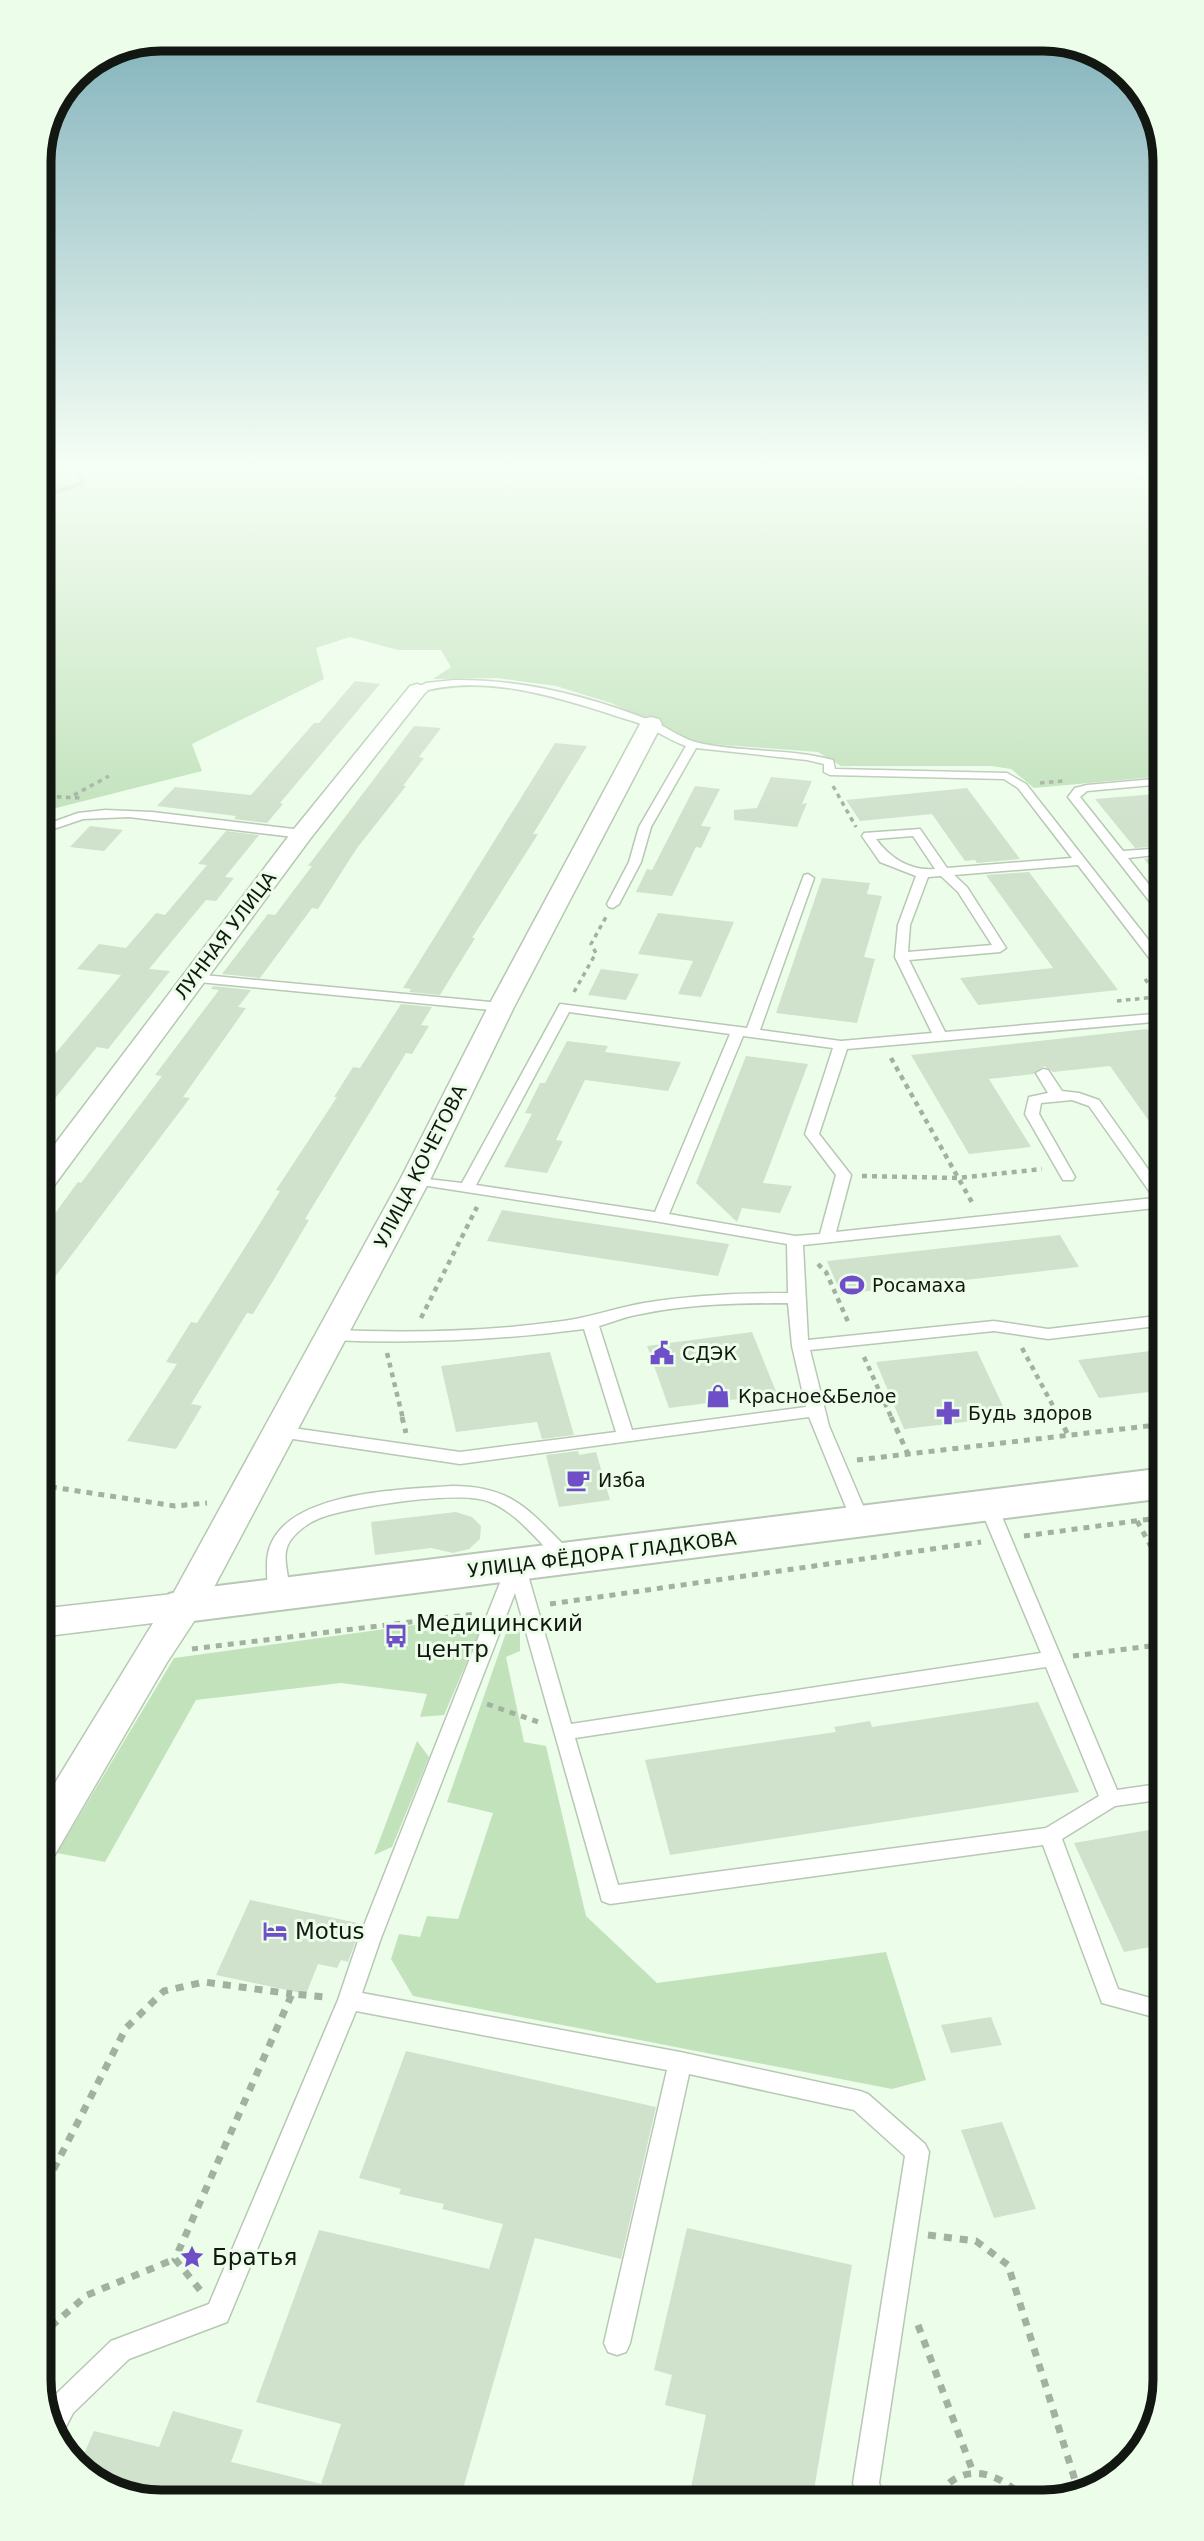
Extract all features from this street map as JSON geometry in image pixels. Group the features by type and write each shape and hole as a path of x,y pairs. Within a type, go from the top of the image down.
{"street":[{"name":"ЛУННАЯ УЛИЦА","path":"51,1169 302,834 417,690"},
{"name":"УЛИЦА КОЧЕТОВА","path":"51,1822 152,1654 186,1606 415,1180 501,1007 650,724"},
{"name":"УЛИЦА ФЁДОРА ГЛАДКОВА","path":"51,1622 861,1522 995,1522 1153,1486"}],"lane":[{"path":"417,690 438,684 506,683 572,699 650,724 660,732 692,746 807,755 829,762 830,772 998,775 1015,779 1153,952"},
{"path":"613,904 635,862 645,827 692,746"},
{"path":"1153,782 1099,786 1074,793 1076,802 1153,897"},
{"path":"51,824 80,816 111,814 159,816 302,834"},
{"path":"868,836 916,832 943,872 963,890 1000,948 901,957"},
{"path":"868,836 884,859 923,874 1083,861"},
{"path":"1118,855 1153,852"},
{"path":"923,874 904,925 901,957 941,1037"},
{"path":"660,1217 745,1032 808,878"},
{"path":"193,978 501,1007"},
{"path":"467,1188 565,1007 841,1045 1153,1018"},
{"path":"1016,1030 1024,1043"},
{"path":"827,1238 844,1175 812,1135 841,1045"},
{"path":"1043,1073 1057,1095"},
{"path":"1065,1172 1032,1114 1034,1100 1057,1095 1083,1097 1094,1103 1153,1185"},
{"path":"415,1180 660,1217 795,1241 1153,1203"},
{"path":"795,1241 794,1298 800,1346 816,1411 861,1522"},
{"path":"331,1335 411,1339 590,1323 642,1309 722,1298 794,1298"},
{"path":"800,1346 994,1326 1048,1334 1153,1322"},
{"path":"590,1323 626,1437"},
{"path":"279,1432 460,1458 816,1411"},
{"path":"279,1594 276,1562 279,1544 292,1527 312,1514 339,1506 459,1492 489,1494 509,1504 567,1559"},
{"path":"995,1522 1111,1799"},
{"path":"516,1565 610,1895 1050,1836 1111,1799 1153,1793"},
{"path":"58,2417 64,2404 120,2350 218,2313 349,2000 370,1938 516,1565"},
{"path":"565,1732 1051,1659"},
{"path":"1050,1836 1110,1996 1153,2008"},
{"path":"349,2000 680,2062 860,2101 917,2152 866,2483 868,2490"},
{"path":"617,2343 680,2062"}],"path":[{"path":"830,772 834,791 854,825 868,836"},
{"path":"73,795 109,775"},
{"path":"565,1007 596,953 591,944 613,904"},
{"path":"882,1042 982,1221"},
{"path":"844,1175 958,1178 1065,1172"},
{"path":"411,1339 486,1191"},
{"path":"994,1326 1005,1339 1021,1347 1068,1435"},
{"path":"384,1338 410,1451"},
{"path":"836,1463 1153,1425"},
{"path":"51,1487 175,1506 243,1500"},
{"path":"529,1607 624,1594 995,1522 1153,1519"},
{"path":"1137,1521 1153,1549"},
{"path":"621,1585 624,1594"},
{"path":"152,1654 500,1611"},
{"path":"1051,1659 1153,1646"},
{"path":"466,1697 565,1732"},
{"path":"51,2173 126,2028 164,1992 204,1982 349,2000"},
{"path":"51,2326 87,2295 175,2259 292,1994"},
{"path":"905,2232 976,2241 1008,2265 1076,2485"},
{"path":"175,2259 218,2313"},
{"path":"898,2273 973,2472"},
{"path":"943,2490 955,2476 973,2472 994,2475 1016,2490"}],"green space":[{"path":"51,584 1153,584 1153,777 1034,788 1011,769 991,766 841,766 818,752 697,743 611,703 556,686 496,678 433,679 451,667 441,650 398,650 350,637 316,648 324,679 192,744 202,771 51,811"},
{"path":"487,1615 444,1715 420,1717 427,1694 341,1683 196,1700 105,1862 57,1853 174,1658"},
{"path":"508,1627 520,1628 520,1651 506,1657 524,1742 546,1746 586,1916 657,1983 886,1952 926,2080 892,2089 413,1996 391,1959 399,1934 420,1937 427,1916 458,1919 493,1813 447,1802"},
{"path":"417,1741 429,1757 392,1847 374,1855"}],"building":[{"path":"355,681 380,684 280,803 283,804 267,823 234,819 236,816 157,806 175,787 251,795"},
{"path":"414,726 441,728 419,757 424,758 403,786 406,786 357,848 318,909 312,908 260,978 222,974 268,914 275,915 312,866 308,866"},
{"path":"555,743 587,746 533,834 538,834 472,938 475,938 440,995 409,992 411,989 403,988"},
{"path":"771,777 812,781 802,804 807,803 797,827 734,820 734,810 757,808"},
{"path":"695,786 720,789 701,826 711,827 701,848 696,847 672,896 636,892 647,869 652,870"},
{"path":"967,788 1020,859 977,863 975,860 965,861 932,814 860,821 846,800"},
{"path":"1153,794 1153,847 1135,848 1095,799"},
{"path":"90,826 123,830 104,851 70,847"},
{"path":"226,831 259,835 225,877 234,878 216,901 206,900 149,969 170,971 108,1049 97,1047 51,1103 51,1059 121,975 77,969 99,944 126,948 156,913 165,915 207,865 198,864"},
{"path":"1153,858 1153,870 1144,859"},
{"path":"1029,872 1118,990 978,1005 960,978 1053,968 986,875"},
{"path":"822,878 870,883 867,894 882,896 864,957 875,959 857,1023 776,1013"},
{"path":"658,913 734,922 701,997 678,994 693,961 638,954"},
{"path":"601,969 639,974 626,1000 588,995"},
{"path":"213,986 251,990 238,1007 246,1008 183,1097 190,1098 51,1282 51,1219 162,1076 155,1075 219,990 211,989"},
{"path":"401,1004 432,1007 421,1025 429,1026 412,1054 406,1053 305,1219 309,1220 253,1314 247,1313 191,1404 202,1406 176,1449 127,1441 177,1364 166,1362 191,1322 197,1323 280,1191 276,1190 337,1097 334,1097 353,1067 360,1068"},
{"path":"1147,1029 1153,1037 1153,1127 1110,1066 1053,1072 1044,1066 1034,1074 989,1079 1031,1147 969,1154 911,1055"},
{"path":"567,1041 608,1046 605,1052 681,1062 668,1091 585,1080 556,1140 563,1141 547,1173 504,1167 532,1114 525,1113 540,1083 545,1083"},
{"path":"746,1056 808,1064 763,1183 792,1186 780,1213 742,1208 737,1222 696,1183"},
{"path":"502,1210 729,1244 718,1276 487,1241"},
{"path":"1060,1235 1079,1267 841,1294 827,1261"},
{"path":"752,1332 777,1394 669,1408 647,1346"},
{"path":"977,1351 1008,1417 904,1429 876,1362"},
{"path":"1153,1351 1153,1392 1099,1398 1078,1360"},
{"path":"550,1352 574,1435 542,1439 537,1422 456,1432 441,1366"},
{"name":"Изба","path":"578,1451 579,1455 596,1452 610,1500 559,1507 546,1455"},
{"path":"456,1512 472,1517 481,1526 480,1539 469,1549 453,1553 431,1548 375,1555 371,1522"},
{"path":"1038,1702 1079,1792 670,1855 645,1760 836,1732 834,1727 870,1721 872,1727"},
{"path":"1153,1829 1153,1946 1124,1952 1074,1843"},
{"path":"250,1900 362,1924 348,1962 341,1960 337,1968 318,1964 306,1994 216,1975"},
{"path":"991,2017 1002,2045 951,2053 941,2025"},
{"path":"406,2051 656,2107 621,2259 535,2238 463,2490 154,2490 112,2479 88,2463 82,2457 94,2431 159,2447 173,2411 243,2430 231,2462 321,2484 341,2424 256,2402 319,2230 489,2269 503,2224 442,2209 444,2204 399,2194 401,2189 359,2178"},
{"path":"1002,2122 1036,2209 994,2218 961,2130"},
{"path":"687,2228 852,2265 814,2490 690,2490 706,2415 665,2405 672,2375 654,2370"}],"place":[{"name":"Росамаха","path":"852,1285"},
{"name":"СДЭК","path":"662,1353"},
{"name":"Красное&Белое","path":"718,1396"},
{"name":"Будь здоров","path":"948,1413"},
{"name":"Изба","path":"578,1480"},
{"name":"Медицинский центр","path":"396,1636"},
{"name":"Motus","path":"275,1931"},
{"name":"Братья","path":"192,2257"}]}
